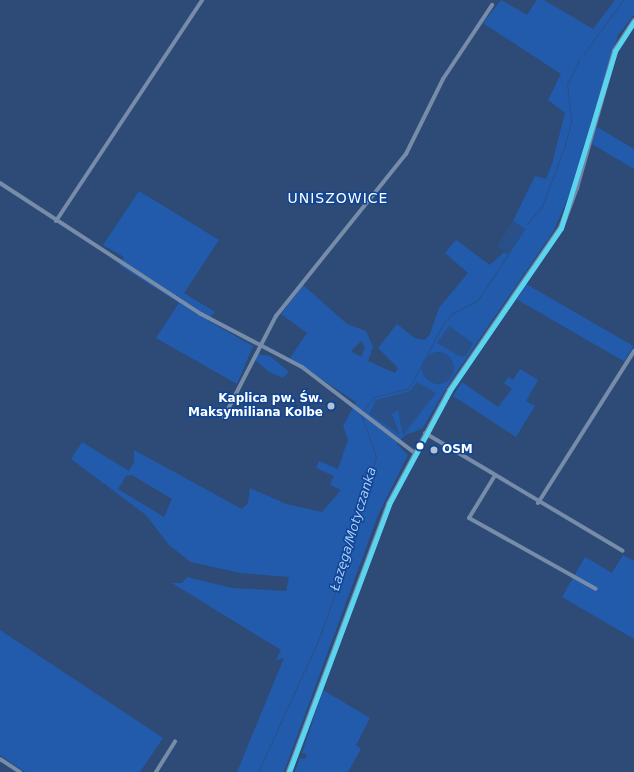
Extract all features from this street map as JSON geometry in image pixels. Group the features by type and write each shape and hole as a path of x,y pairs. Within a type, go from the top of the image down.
{"street":[{"path":"56,221 202,0"},
{"path":"224,417 276,316 406,154 443,79 492,5"},
{"path":"289,772 382,522 425,433 456,381 561,228 576,188 615,51 634,22"},
{"path":"0,183 56,221 201,314 313,375 415,453"},
{"path":"538,503 634,351"},
{"path":"425,433 494,477 622,552"},
{"path":"494,477 469,518 596,589"},
{"path":"156,772 175,741"},
{"path":"0,759 20,772"}],"shaded area":[{"path":"501,0 527,15 537,0 544,0 593,29 615,0 634,0 634,15 618,35 568,198 553,232 450,382 422,429 405,435 397,444 408,455 378,515 284,772 237,772 284,658 276,660 281,650 172,583 182,583 187,577 232,588 286,591 289,577 240,573 191,562 169,545 146,515 71,459 82,442 129,471 134,462 134,450 242,509 248,503 250,488 286,504 322,512 341,490 330,485 334,476 316,468 319,461 338,469 348,439 343,426 356,402 290,358 307,333 281,314 303,285 347,324 366,331 373,347 368,361 395,373 398,368 378,348 397,324 415,338 425,340 430,334 439,308 468,273 445,253 456,240 490,265 504,252 508,254 524,229 513,221 535,176 546,179 552,164 565,113 548,100 561,74 483,23","holes":["361,341 365,348 361,357 351,351","132,475 172,499 164,517 118,489 126,476"]},
{"path":"597,127 634,149 634,169 592,144"},
{"path":"139,191 219,240 184,293 215,312 207,320 253,346 237,384 156,338 179,303 119,265 124,257 103,245"},
{"path":"513,221 524,228 508,253 497,246"},
{"path":"526,284 633,346 624,362 517,300"},
{"path":"449,326 473,343 466,356 459,356 437,343"},
{"path":"435,352 441,352 451,359 454,368 453,374 447,381 441,384 435,384 425,377 422,371 422,365 429,355"},
{"path":"256,354 270,356 289,372 283,378 269,372 254,359"},
{"path":"520,369 538,380 526,401 535,406 516,437 453,396 462,382 498,407 512,389 504,383 508,377 513,380"},
{"path":"417,382 436,393 403,435 398,410 392,414 400,435 369,414 376,400 410,391"},
{"path":"623,555 634,561 634,639 562,597 585,557 612,573"},
{"path":"0,630 163,738 140,772 25,772 0,755"},
{"path":"323,690 370,718 356,745 361,749 348,772 295,772 300,758 305,759 307,755 302,753"}],"waterway":[{"name":"Łazęga/Motyczanka","path":"583,55 623,0"},
{"name":"Łazęga/Motyczanka","path":"527,224 542,206 564,148 571,121 567,84 579,60"},
{"name":"Łazęga/Motyczanka","path":"363,411 374,397 407,389 412,383 443,324 453,313 478,300 525,228"},
{"name":"Łazęga/Motyczanka","path":"258,772 319,639 358,526 376,457 361,414"}],"transit line":[{"path":"289,772 389,504 450,390 561,228 615,51 634,22"}],"place":[{"name":"Kaplica pw. Św. Maksymiliana Kolbe","path":"331,406"},
{"name":"OSM","path":"434,450"}],"district":[{"name":"UNISZOWICE","path":"338,198"}]}
